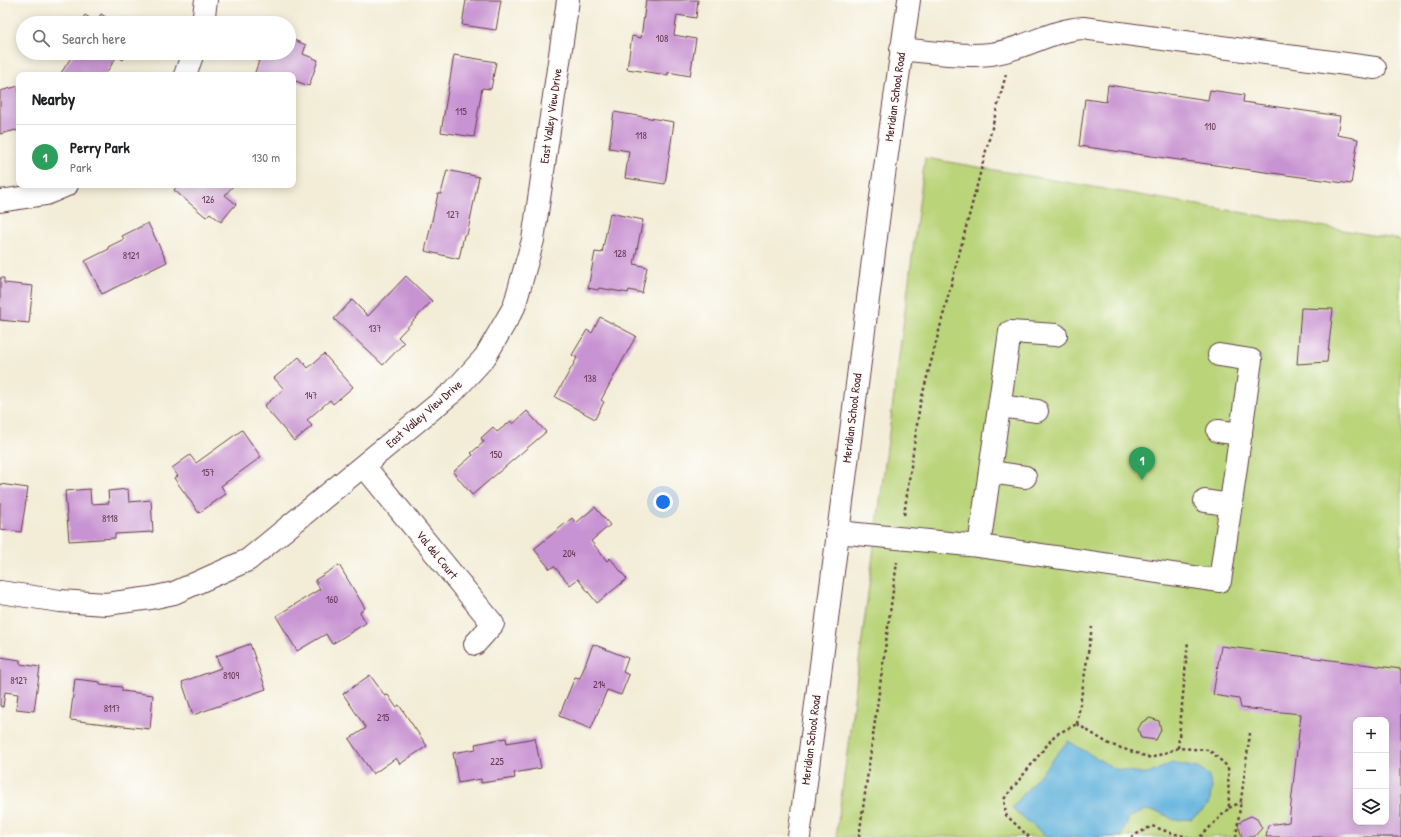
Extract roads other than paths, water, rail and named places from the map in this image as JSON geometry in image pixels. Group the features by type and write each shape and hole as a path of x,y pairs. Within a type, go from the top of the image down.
{"street":[{"path":"204,16 206,0"},
{"name":"East Valley View Drive","path":"0,592 60,601 106,604 152,598 174,593 248,560 454,391 485,357 514,307 533,240 568,0"},
{"name":"Meridian School Road","path":"799,837 837,532 901,49 909,0"},
{"path":"901,49 991,54 1067,29 1083,28 1375,68"},
{"path":"186,72 190,60"},
{"path":"0,201 46,194 60,188"},
{"path":"979,546 1010,332 1056,335"},
{"path":"837,532 979,546 1220,582 1251,360 1219,355"},
{"path":"1000,406 1037,411"},
{"path":"1218,431 1241,434"},
{"name":"Val del Court","path":"364,466 493,624 475,644"},
{"path":"990,472 1025,477"},
{"path":"1205,501 1230,506"}],"water":[{"path":"1068,741 1115,769 1148,774 1172,763 1198,768 1208,775 1212,787 1209,805 1191,819 1174,820 1159,812 1145,810 1129,818 1121,837 1046,837 1012,808"}],"place":[{"name":"Perry Park","path":"1142,480"}]}
